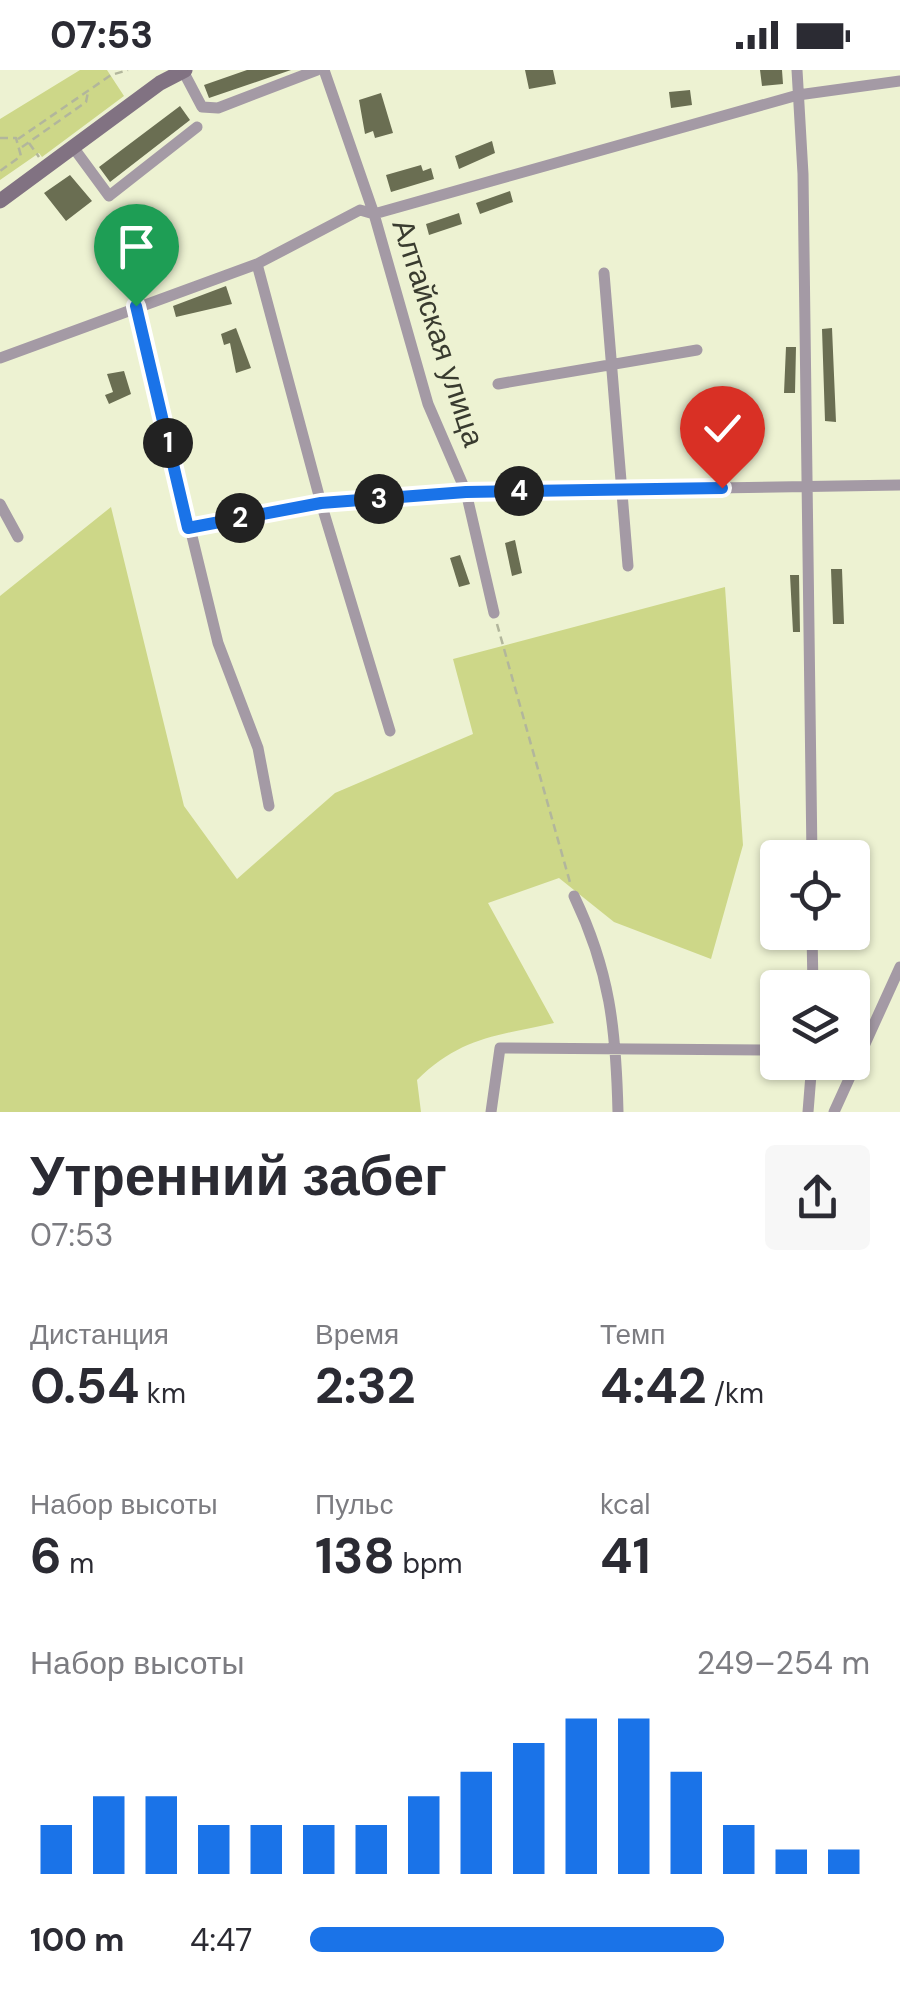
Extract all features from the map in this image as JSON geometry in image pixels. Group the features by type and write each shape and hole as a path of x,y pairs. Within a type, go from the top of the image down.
{"main road":[{"path":"0,202 73,148 158,76 184,71"}],"street":[{"path":"184,71 202,107 218,108 321,70"},
{"name":"Алтайская улица","path":"321,70 374,214 428,404 466,492 494,613"},
{"path":"797,70 812,840"},
{"path":"0,358 257,264 360,210 374,214 798,94 900,81"},
{"path":"73,148 109,196 197,127"},
{"path":"257,264 321,503 390,731"},
{"path":"604,272 615,365 628,566"},
{"path":"136,306 218,643 258,748 269,806"},
{"path":"498,384 696,350"},
{"path":"188,528 321,503 466,492 900,486"},
{"path":"0,504 18,537"},
{"path":"574,896 600,950 616,1050 618,1112"},
{"path":"870,1024 900,967"},
{"path":"491,1112 500,1048 760,1050"},
{"path":"808,1112 811,1080"},
{"path":"834,1112 845,1080"}],"path":[{"path":"0,138 18,139 112,74 128,70"},
{"path":"22,146 86,102 88,91"},
{"path":"64,107 69,114"},
{"path":"44,122 48,128"},
{"path":"0,170 21,156 18,139"},
{"path":"28,142 40,159"},
{"path":"494,613 574,896"}],"green space":[{"path":"80,70 107,70 124,96 42,157 39,153 0,180 0,119"},
{"path":"111,507 184,806 237,879 335,793 473,734 453,659 725,587 743,845 711,959 614,922 559,878 488,903 554,1023 480,1040 449,1055 417,1080 421,1112 0,1112 0,596"}],"building":[{"path":"247,70 291,70 209,98 204,85"},
{"path":"525,70 553,70 556,84 529,89"},
{"path":"760,70 782,70 783,84 762,86"},
{"path":"690,90 692,105 671,108 669,92"},
{"path":"381,93 393,133 375,138 373,131 365,134 359,100"},
{"path":"180,106 190,120 110,182 99,167"},
{"path":"492,141 495,153 459,169 455,156"},
{"path":"421,165 423,171 431,168 434,179 391,192 386,175"},
{"path":"70,175 92,201 66,221 44,193"},
{"path":"510,191 513,202 480,214 476,203"},
{"path":"459,213 462,224 429,235 426,224"},
{"path":"226,286 232,304 176,317 173,306"},
{"path":"236,328 251,368 236,373 230,343 224,345 221,334"},
{"path":"832,328 836,422 825,421 822,329"},
{"path":"786,347 796,347 795,393 784,393"},
{"path":"124,371 131,394 109,404 105,395 113,392 107,374"},
{"path":"515,540 522,573 512,576 505,543"},
{"path":"460,555 470,584 459,587 450,558"},
{"path":"831,569 842,569 844,624 833,624"},
{"path":"790,575 799,575 800,632 793,632"}],"route":[{"path":"136,306 188,528 321,503 466,492 722,488"}]}
